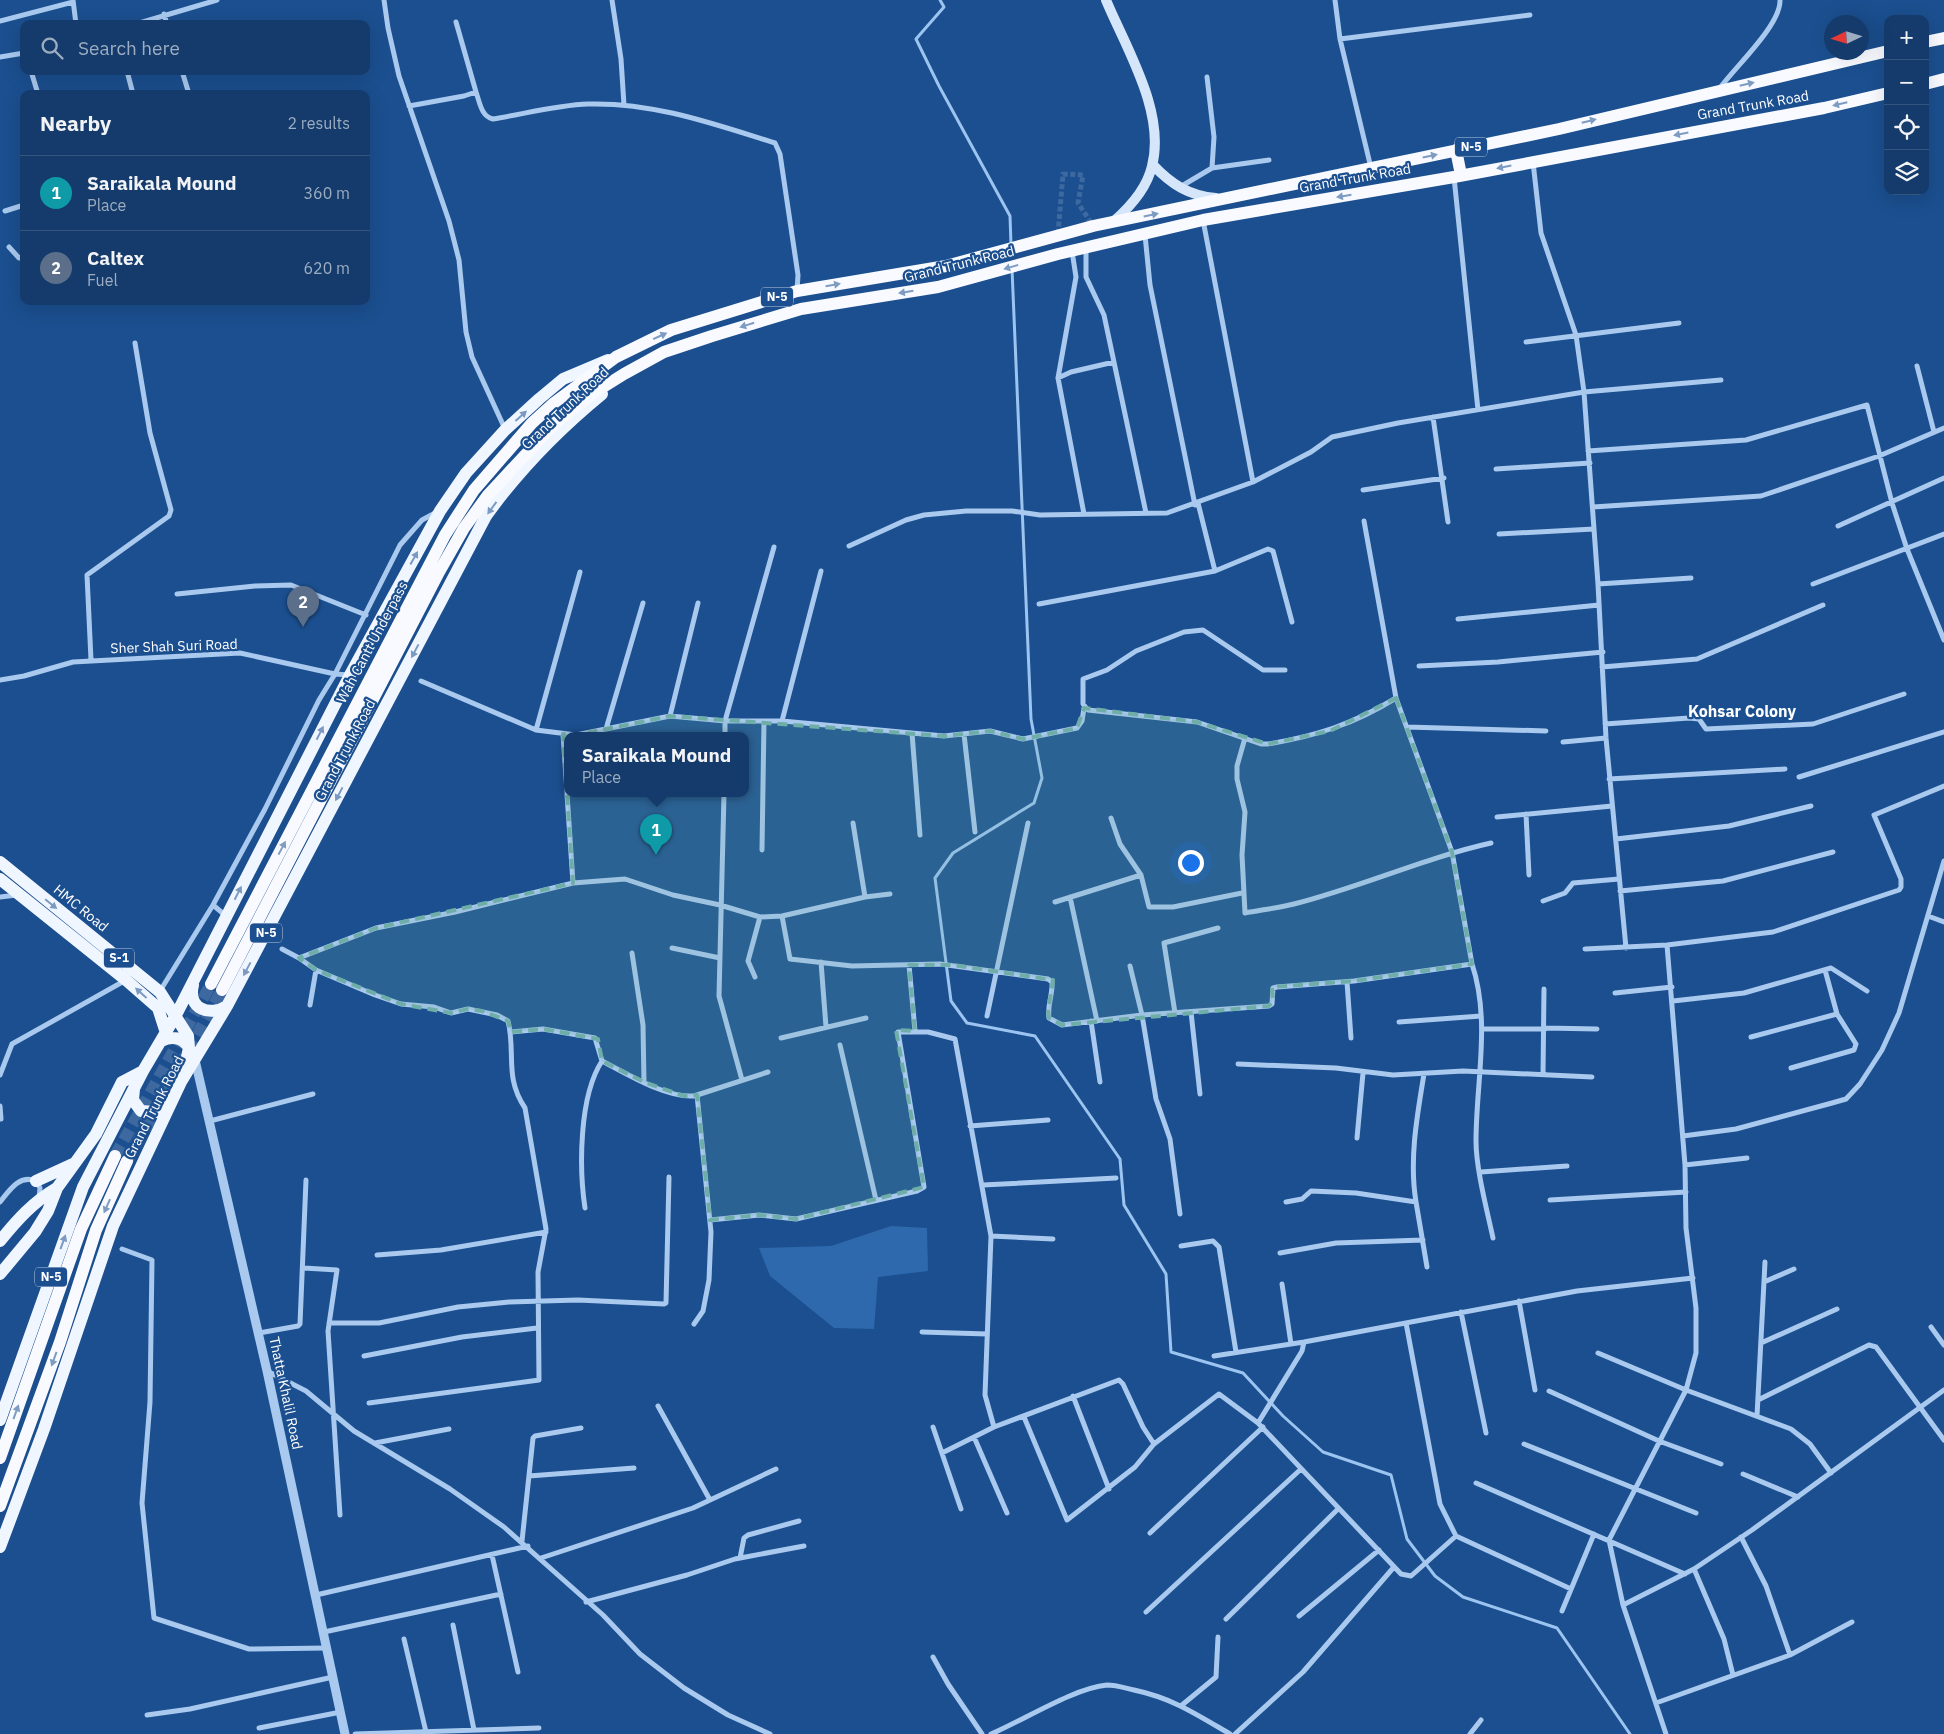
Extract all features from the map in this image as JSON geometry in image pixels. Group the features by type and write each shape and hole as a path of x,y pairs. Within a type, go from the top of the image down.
{"highway":[{"path":"1929,41 1944,38"},
{"name":"Grand Trunk Road","path":"616,357 671,330 797,292 946,266 1052,236 1559,129 1884,52"},
{"path":"1929,83 1944,79"},
{"name":"Grand Trunk Road","path":"624,374 664,352 801,309 953,283 1072,250 1145,235 1202,220 1458,176 1824,108 1884,94"},
{"path":"1456,150 1458,176"},
{"path":"797,292 801,309"},
{"name":"Wah Cantt Underpass","path":"616,357 554,403 532,423 474,490 445,535 217,987 464,528 488,495 556,422 592,394 624,374"},
{"path":"0,1458 82,1229 121,1159 60,1342 0,1506"}],"main road":[{"path":"1106,0 1150,102 1154,133 1153,165 1137,197 1112,223"},
{"path":"1153,165 1167,180 1179,187 1204,197 1224,199"},
{"name":"Grand Trunk Road","path":"0,1420 83,1187 134,1087 194,981 350,675 440,511 466,473 505,430 563,379 616,357"},
{"name":"Grand Trunk Road","path":"0,1547 44,1429 113,1226 181,1082 192,1054 227,1006 486,516 525,466 570,421 624,374"},
{"name":"HMC Road","path":"0,862 24,890 158,1008 164,1037"},
{"name":"HMC Road","path":"0,879 24,890 160,992 188,1036 192,1054"},
{"path":"194,981 191,990 197,1006 206,1011 214,1012 227,1006"},
{"path":"164,1037 184,1041 192,1054"},
{"path":"0,1274 35,1232 48,1211 57,1188 96,1134 122,1082 143,1071"},
{"path":"134,1087 133,1100 141,1111 156,1112 169,1106"},
{"path":"36,1181 73,1164"},
{"path":"0,1241 39,1198 57,1188"}],"street":[{"path":"147,20 217,0"},
{"path":"384,0 390,36 409,106 449,221 459,260 466,332 472,357 505,430"},
{"path":"612,0 622,59 624,105"},
{"path":"1335,0 1340,39 1371,168"},
{"path":"1718,90 1734,69 1754,48 1781,9 1780,0"},
{"path":"0,21 73,1 75,20"},
{"path":"164,14 166,20"},
{"path":"1340,39 1530,15"},
{"path":"456,22 483,113 488,118 493,119 587,104 624,105 660,109 775,142 780,154 798,275 797,292"},
{"path":"0,57 20,54"},
{"path":"33,75 37,90"},
{"path":"128,75 133,90"},
{"path":"183,75 187,90"},
{"path":"1208,77 1214,137 1212,168"},
{"path":"409,106 476,92"},
{"path":"1179,187 1212,168 1269,160"},
{"path":"1533,162 1541,232 1576,335 1584,392 1603,652 1602,666 1609,779 1626,948"},
{"path":"1458,176 1478,410"},
{"path":"5,211 20,206"},
{"path":"1202,220 1253,482"},
{"path":"1145,235 1150,285 1197,504 1215,571"},
{"path":"9,247 20,258"},
{"path":"1086,248 1086,277 1104,315 1146,513"},
{"path":"1072,250 1076,277 1058,378 1084,514"},
{"path":"1526,342 1678,323"},
{"path":"91,660 88,575 169,516 171,510 150,433 135,343"},
{"path":"1058,378 1071,372 1114,362"},
{"path":"1917,366 1934,432"},
{"path":"849,546 906,520 924,515 966,511 1012,511 1040,515 1167,513 1197,504 1253,482 1312,452 1332,438 1434,417 1584,392 1721,380"},
{"path":"1588,451 1746,440 1867,405 1892,503 1907,549 1944,640"},
{"path":"1434,417 1444,478 1448,522"},
{"path":"1592,507 1761,496 1879,456 1944,428"},
{"path":"1496,470 1590,463"},
{"path":"1363,490 1444,478"},
{"path":"1838,526 1944,478"},
{"path":"160,992 213,905 265,809 319,700 366,615 400,545 422,520 440,511"},
{"path":"1364,521 1396,698 1452,852 1472,964 1478,979 1482,1029 1478,1073 1476,1143 1493,1238"},
{"path":"1499,534 1594,529"},
{"path":"1813,584 1944,534"},
{"path":"725,732 725,721 774,547"},
{"path":"1039,604 1215,571 1268,548 1273,551 1292,622"},
{"path":"536,730 580,572"},
{"path":"782,721 821,572"},
{"path":"1598,584 1691,578"},
{"path":"177,594 255,586 291,585 366,615"},
{"path":"606,729 643,603"},
{"path":"670,716 698,603"},
{"path":"1458,619 1599,605"},
{"path":"1602,666 1698,659 1824,605"},
{"path":"591,732 670,716 725,721 782,721 944,736 990,731 1023,739 1077,728 1082,721 1084,708 1083,679 1108,670 1136,651 1184,632 1203,630 1264,670 1285,670"},
{"path":"1419,666 1498,662 1603,652"},
{"name":"Sher Shah Suri Road","path":"0,680 24,676 73,662 240,653 335,674 350,675"},
{"path":"421,682 536,730 564,734"},
{"path":"1605,724 1689,718 1699,719 1706,729 1796,726 1829,720 1904,694"},
{"path":"1084,708 1197,722 1268,744 1330,731 1375,711 1396,698"},
{"path":"762,850 764,721"},
{"path":"1407,727 1546,731"},
{"path":"1799,777 1944,732"},
{"path":"912,733 920,835"},
{"path":"964,734 975,832"},
{"path":"1245,738 1237,766 1237,779 1245,812 1242,893 1245,913 1293,904 1373,880 1452,852 1492,843"},
{"path":"1563,742 1606,738"},
{"path":"1609,779 1785,769"},
{"path":"1584,950 1667,945 1773,932 1899,890 1901,879 1874,815 1944,786"},
{"path":"567,797 573,883"},
{"path":"724,797 719,996 742,1080"},
{"path":"1497,817 1612,806"},
{"path":"1616,839 1729,826 1811,806"},
{"path":"1526,814 1529,875"},
{"path":"1111,818 1120,844 1141,876 1149,907 1174,907 1242,893"},
{"path":"852,823 865,897"},
{"path":"988,1016 1028,823"},
{"path":"1620,891 1723,881 1833,852"},
{"path":"1683,1136 1736,1129 1846,1098 1860,1084 1882,1050 1899,1013 1944,861"},
{"path":"1055,902 1141,876"},
{"path":"299,958 376,928 455,912 573,883 626,879 673,895 720,905 760,917 782,916 865,897 890,894"},
{"path":"1543,901 1565,893 1573,883 1619,879"},
{"path":"0,898 24,890"},
{"path":"1070,897 1094,1021 1100,1082"},
{"path":"213,905 226,916"},
{"path":"782,916 790,959 852,966 953,965 1052,982 1048,1011 1049,1018 1062,1025 1142,1015 1269,1006 1272,1004 1274,988 1277,987 1347,982 1472,964"},
{"path":"1928,916 1944,922"},
{"path":"755,977 748,961 760,917"},
{"path":"1175,1013 1164,943 1218,928"},
{"path":"1666,1734 1623,1605 1609,1540 1686,1390 1696,1353 1696,1308 1686,1228 1685,1165 1672,987 1667,945"},
{"path":"672,948 720,958"},
{"path":"282,949 316,970 375,995 401,1004 434,1007 451,1013 468,1009 497,1015 508,1021 511,1032 512,1080 516,1094 525,1108 546,1232 538,1272 539,1301 537,1328 539,1380 369,1403"},
{"path":"632,953 643,1025 644,1082"},
{"path":"821,962 826,1027"},
{"path":"909,965 915,1031"},
{"path":"1130,966 1142,1015 1156,1099 1170,1139 1180,1214"},
{"path":"1673,1001 1737,994 1831,968 1867,991"},
{"path":"310,1005 316,970"},
{"path":"1791,1068 1854,1050 1856,1044 1838,1014 1825,970"},
{"path":"0,1075 12,1044 126,980"},
{"path":"1347,982 1351,1038"},
{"path":"1615,993 1672,987"},
{"path":"1543,1075 1544,989"},
{"path":"1191,1012 1200,1094"},
{"path":"1751,1037 1838,1014"},
{"path":"1399,1022 1481,1016"},
{"path":"781,1038 866,1018"},
{"path":"511,1032 543,1029 596,1038 602,1061 595,1072 584,1124 581,1176 585,1208"},
{"path":"1482,1029 1596,1029"},
{"path":"710,1220 758,1215 796,1219 917,1191 924,1187 897,1036 898,1032 915,1031 928,1032 955,1039 991,1236 985,1395 994,1427"},
{"path":"840,1045 876,1200"},
{"name":"Thatta Khalil Road","path":"192,1054 210,1121 259,1333 345,1734"},
{"path":"602,1061 644,1082 684,1096 697,1095 768,1072"},
{"path":"1238,1064 1336,1068 1364,1073 1393,1075 1478,1073 1592,1076"},
{"path":"1358,1138 1364,1073"},
{"path":"1424,1074 1415,1135 1412,1182 1427,1266"},
{"path":"210,1121 313,1094"},
{"path":"694,1324 703,1311 709,1280 710,1220 697,1095"},
{"path":"0,1106 1,1119"},
{"path":"970,1126 1048,1120"},
{"path":"1685,1165 1747,1158"},
{"path":"1481,1172 1567,1166"},
{"path":"329,1323 380,1323 469,1306 539,1301 578,1300 664,1304 666,1303 669,1177"},
{"path":"983,1185 1116,1178"},
{"path":"0,1202 20,1181 28,1179 36,1181 40,1188 39,1198"},
{"path":"259,1333 298,1326 300,1324 304,1268 306,1180"},
{"path":"1286,1202 1302,1199 1311,1191 1356,1193 1416,1202"},
{"path":"1550,1200 1686,1192"},
{"path":"377,1255 442,1250 546,1232"},
{"path":"991,1236 1054,1239"},
{"path":"1280,1253 1336,1243 1423,1240"},
{"path":"1181,1246 1213,1241 1218,1247 1236,1352"},
{"path":"122,1249 152,1260 150,1402 142,1503 154,1618 249,1649 328,1648"},
{"path":"1757,1416 1765,1262"},
{"path":"304,1268 337,1270 328,1331 340,1514"},
{"path":"1764,1282 1794,1269"},
{"path":"1214,1356 1304,1342 1577,1291 1693,1278"},
{"path":"1282,1284 1291,1344"},
{"path":"1519,1301 1535,1390"},
{"path":"1761,1343 1837,1309"},
{"path":"1461,1312 1486,1433"},
{"path":"1406,1322 1440,1504 1456,1536 1571,1589"},
{"path":"1931,1327 1944,1345"},
{"path":"364,1356 462,1337 537,1328"},
{"path":"922,1332 986,1334"},
{"path":"1150,1532 1260,1425 1302,1351 1304,1342"},
{"path":"1758,1400 1869,1345 1876,1347 1944,1440"},
{"path":"1598,1353 1686,1390 1791,1429 1810,1444 1831,1473"},
{"path":"267,1372 306,1391 333,1414 374,1444 450,1489 528,1546 586,1602 603,1615 640,1654 684,1688 728,1715 770,1734"},
{"path":"942,1453 994,1427 1119,1380 1154,1444"},
{"path":"1623,1605 1694,1569 1831,1473 1944,1390"},
{"path":"1549,1391 1659,1441 1721,1464"},
{"path":"1024,1417 1067,1520 1109,1489 1134,1467 1154,1444 1219,1394 1260,1425 1338,1510 1406,1576 1417,1571 1456,1536"},
{"path":"1073,1396 1109,1489"},
{"path":"658,1406 710,1500"},
{"path":"933,1427 961,1510"},
{"path":"522,1542 534,1436 581,1428"},
{"path":"374,1444 448,1429"},
{"path":"974,1437 1007,1513"},
{"path":"1524,1444 1696,1513"},
{"path":"529,1476 634,1468"},
{"path":"542,1558 710,1500 776,1469"},
{"path":"1146,1612 1301,1469"},
{"path":"1743,1474 1798,1496"},
{"path":"1476,1483 1685,1574"},
{"path":"1226,1620 1338,1510"},
{"path":"740,1558 744,1538 748,1535 799,1521"},
{"path":"1562,1611 1594,1534"},
{"path":"1741,1537 1766,1586 1790,1655"},
{"path":"316,1595 528,1546"},
{"path":"586,1602 740,1558 804,1546"},
{"path":"1299,1616 1379,1550"},
{"path":"492,1555 518,1672"},
{"path":"1235,1734 1278,1692 1303,1672 1394,1566"},
{"path":"1694,1569 1724,1639 1733,1675"},
{"path":"324,1632 501,1594"},
{"path":"1656,1703 1790,1655 1852,1622"},
{"path":"453,1625 474,1730"},
{"path":"1182,1705 1216,1677 1218,1637"},
{"path":"404,1639 426,1732"},
{"path":"933,1657 948,1684 982,1734"},
{"path":"147,1715 190,1709 334,1677"},
{"path":"992,1734 1065,1699 1094,1688 1109,1685 1144,1692 1182,1705 1230,1734"},
{"path":"259,1728 341,1712"},
{"path":"1470,1734 1481,1720"},
{"path":"355,1734 539,1728"}],"highlighted area":[{"path":"1396,698 1452,852 1472,964 1354,981 1272,987 1273,1000 1269,1006 1062,1025 1049,1018 1048,1011 1053,980 953,965 909,965 915,1031 896,1030 924,1187 796,1219 759,1215 710,1220 697,1095 684,1096 644,1082 602,1061 598,1039 543,1029 511,1032 508,1021 482,1011 468,1009 451,1013 401,1004 316,970 299,958 376,928 573,883 563,734 576,735 670,716 944,736 990,731 1023,739 1077,728 1084,708 1197,722 1268,744 1330,731"}],"shaded area":[{"path":"891,1226 927,1228 928,1271 878,1277 874,1329 834,1328 770,1276 759,1248 831,1246"}],"waterway":[{"path":"940,0 944,7 916,39 939,86 1010,216 1011,245"},
{"path":"1012,269 1031,719 1042,778 1034,803 953,853 935,878 951,1001 967,1023 1035,1036 1120,1159 1124,1205 1166,1274 1171,1352 1243,1373 1283,1416 1323,1452 1391,1475 1407,1539 1435,1576 1463,1597 1557,1628 1630,1734"}],"tunnel":[{"path":"1058,234 1063,174 1083,175 1078,203 1093,226"},
{"path":"115,1156 211,984"},
{"path":"127,1161 222,990"}],"place":[{"name":"Caltex","path":"303,627"},
{"name":"Saraikala Mound","path":"656,855"}],"district":[{"name":"Kohsar Colony","path":"1742,711"}]}
